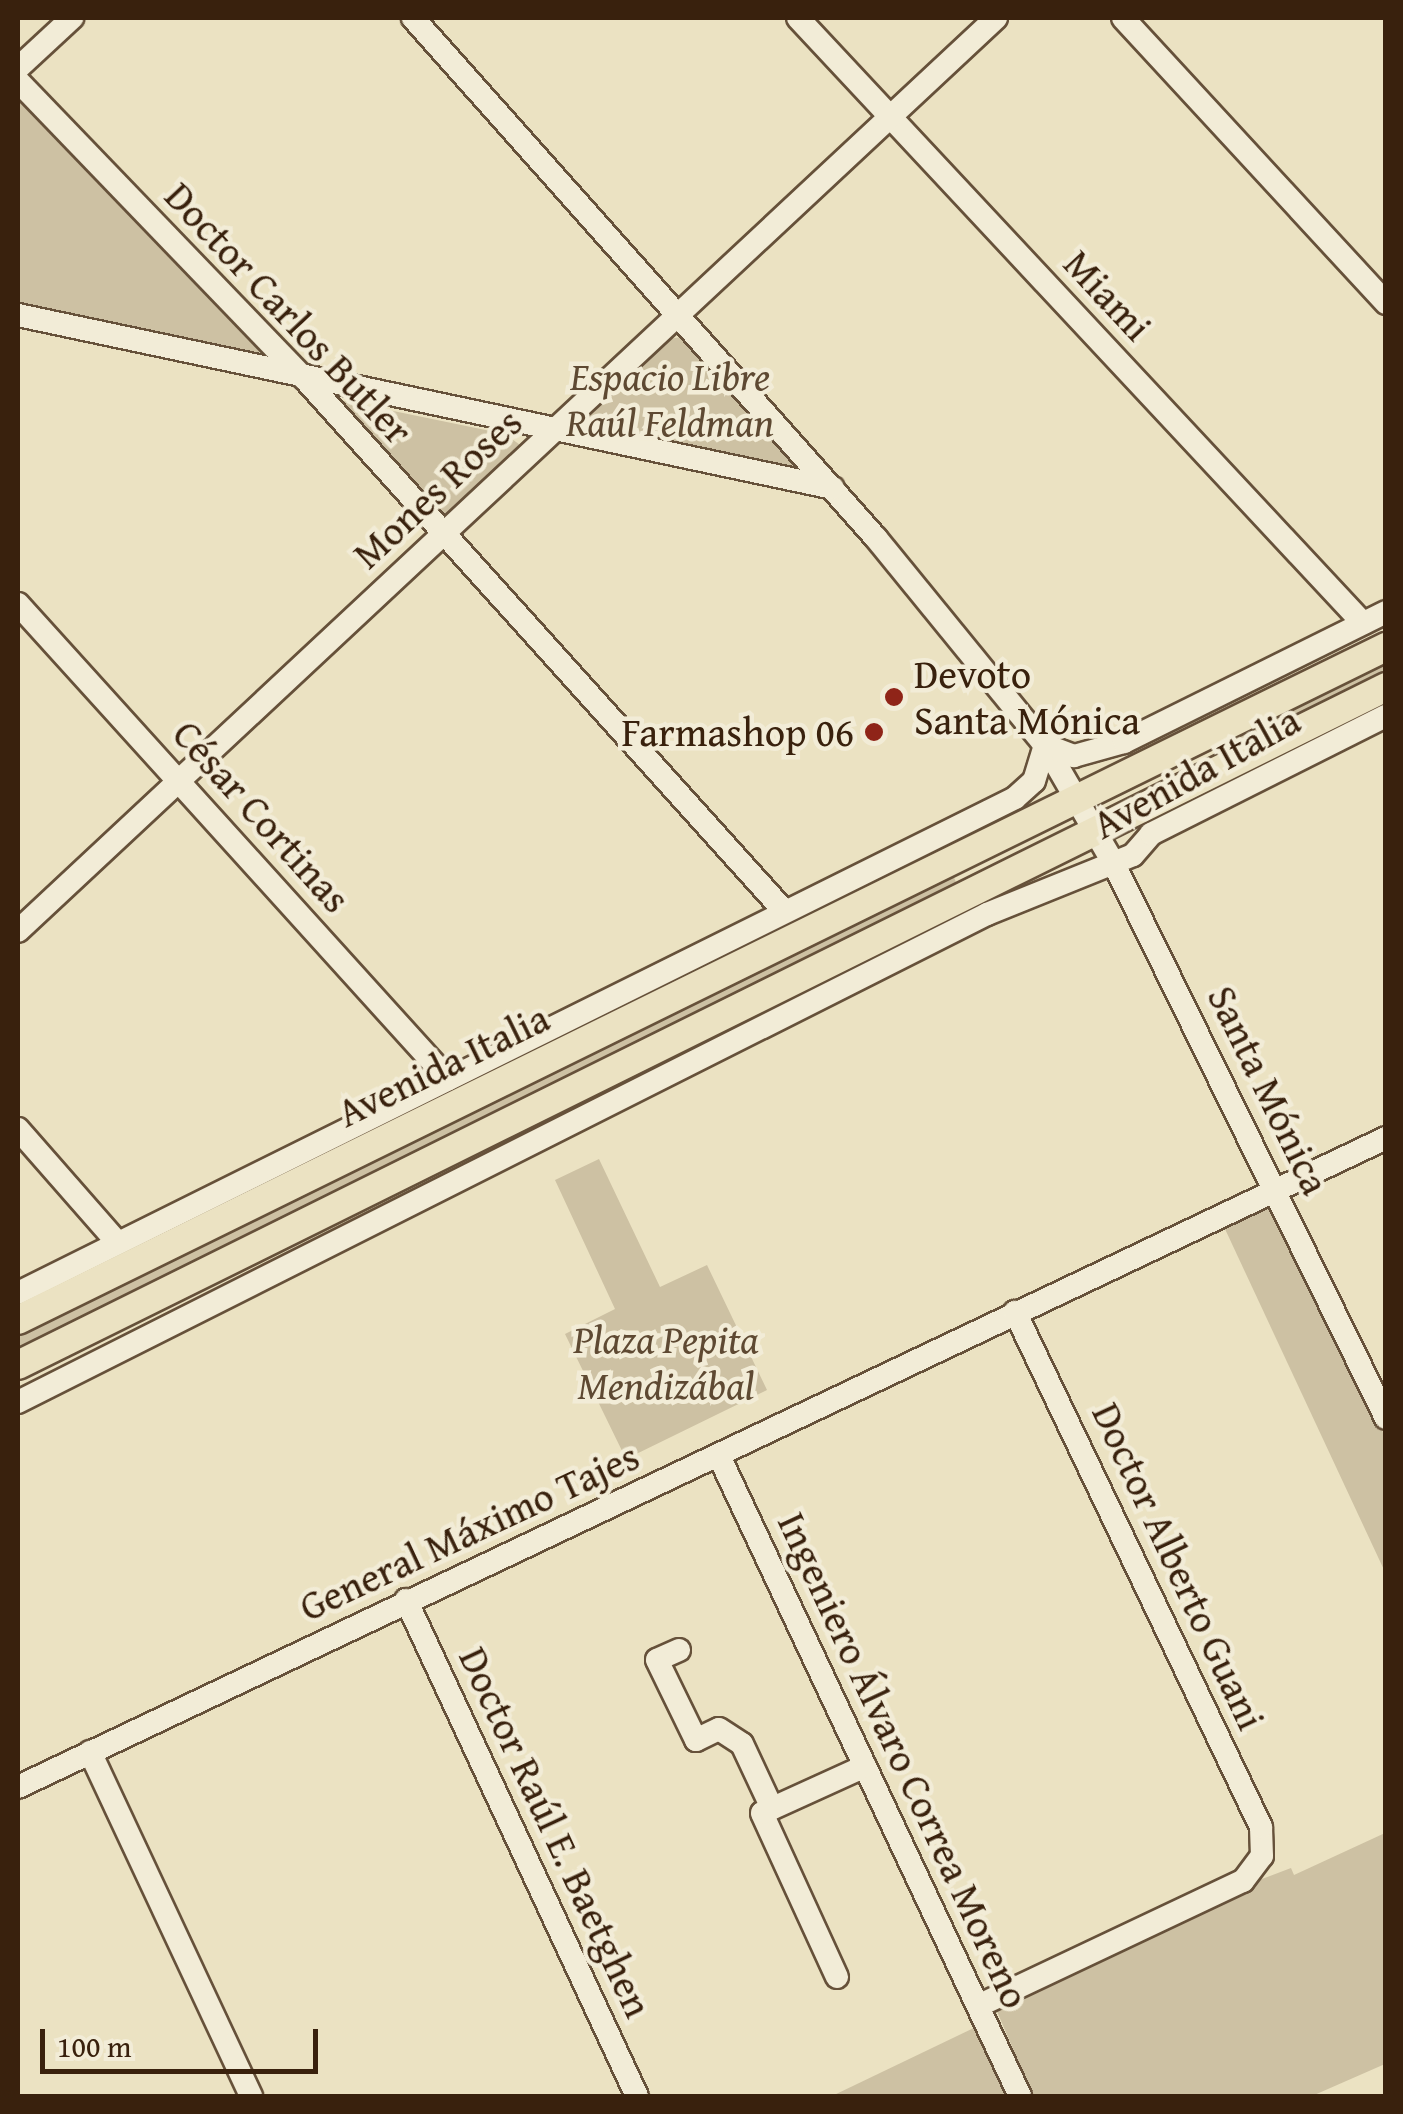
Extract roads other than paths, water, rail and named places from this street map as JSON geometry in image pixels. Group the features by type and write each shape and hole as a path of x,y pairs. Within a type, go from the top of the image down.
{"main road":[{"name":"Avenida Italia","path":"18,1320 1386,647"},
{"name":"Avenida Italia","path":"18,1365 568,1108 981,902 1096,830 1386,687"},
{"path":"1096,830 1110,806 1204,737"},
{"path":"981,902 984,875 1061,826 1079,798"}],"street":[{"path":"18,68 72,18"},
{"name":"Santa Mónica","path":"413,18 833,488 1046,745 1114,864 1277,1188 1386,1418"},
{"name":"Miami","path":"798,18 1364,624"},
{"name":"Mones Roses","path":"18,932 996,18"},
{"path":"1123,18 1386,303"},
{"name":"Doctor Carlos Butler","path":"18,81 304,378 784,911"},
{"path":"18,314 551,432 833,488"},
{"name":"César Cortinas","path":"18,604 448,1079"},
{"name":"Avenida Italia","path":"18,1292 1026,791 1046,745 1074,756 1124,742 1386,612"},
{"name":"Avenida Italia","path":"981,902 1114,864 1151,834 1386,716"},
{"name":"Avenida Italia","path":"1204,737 1222,770"},
{"name":"Avenida Italia","path":"940,834 1048,813"},
{"path":"892,858 905,884"},
{"path":"957,858 981,902"},
{"name":"Avenida Italia","path":"18,1402 568,1108"},
{"path":"18,1129 117,1242"},
{"name":"General Máximo Tajes","path":"18,1787 1386,1138"},
{"name":"Doctor Alberto Guani","path":"978,2006 1243,1881 1262,1856 1261,1827 1016,1312"},
{"name":"Ingeniero Álvaro Correa Moreno","path":"720,1456 1020,2096"},
{"name":"Doctor Raúl E. Baetghen","path":"406,1600 637,2096"},
{"path":"679,1650 657,1660 696,1740 719,1729 742,1744 772,1808"},
{"path":"90,1752 250,2096"},
{"path":"837,1977 762,1813 865,1766"}],"place":[{"name":"Devoto Santa Mónica","path":"894,697"},
{"name":"Farmashop 06","path":"874,732"}],"park label":[{"name":"Espacio Libre Raúl Feldman","path":"670,399"},
{"name":"Plaza Pepita Mendizábal","path":"666,1362"}]}
